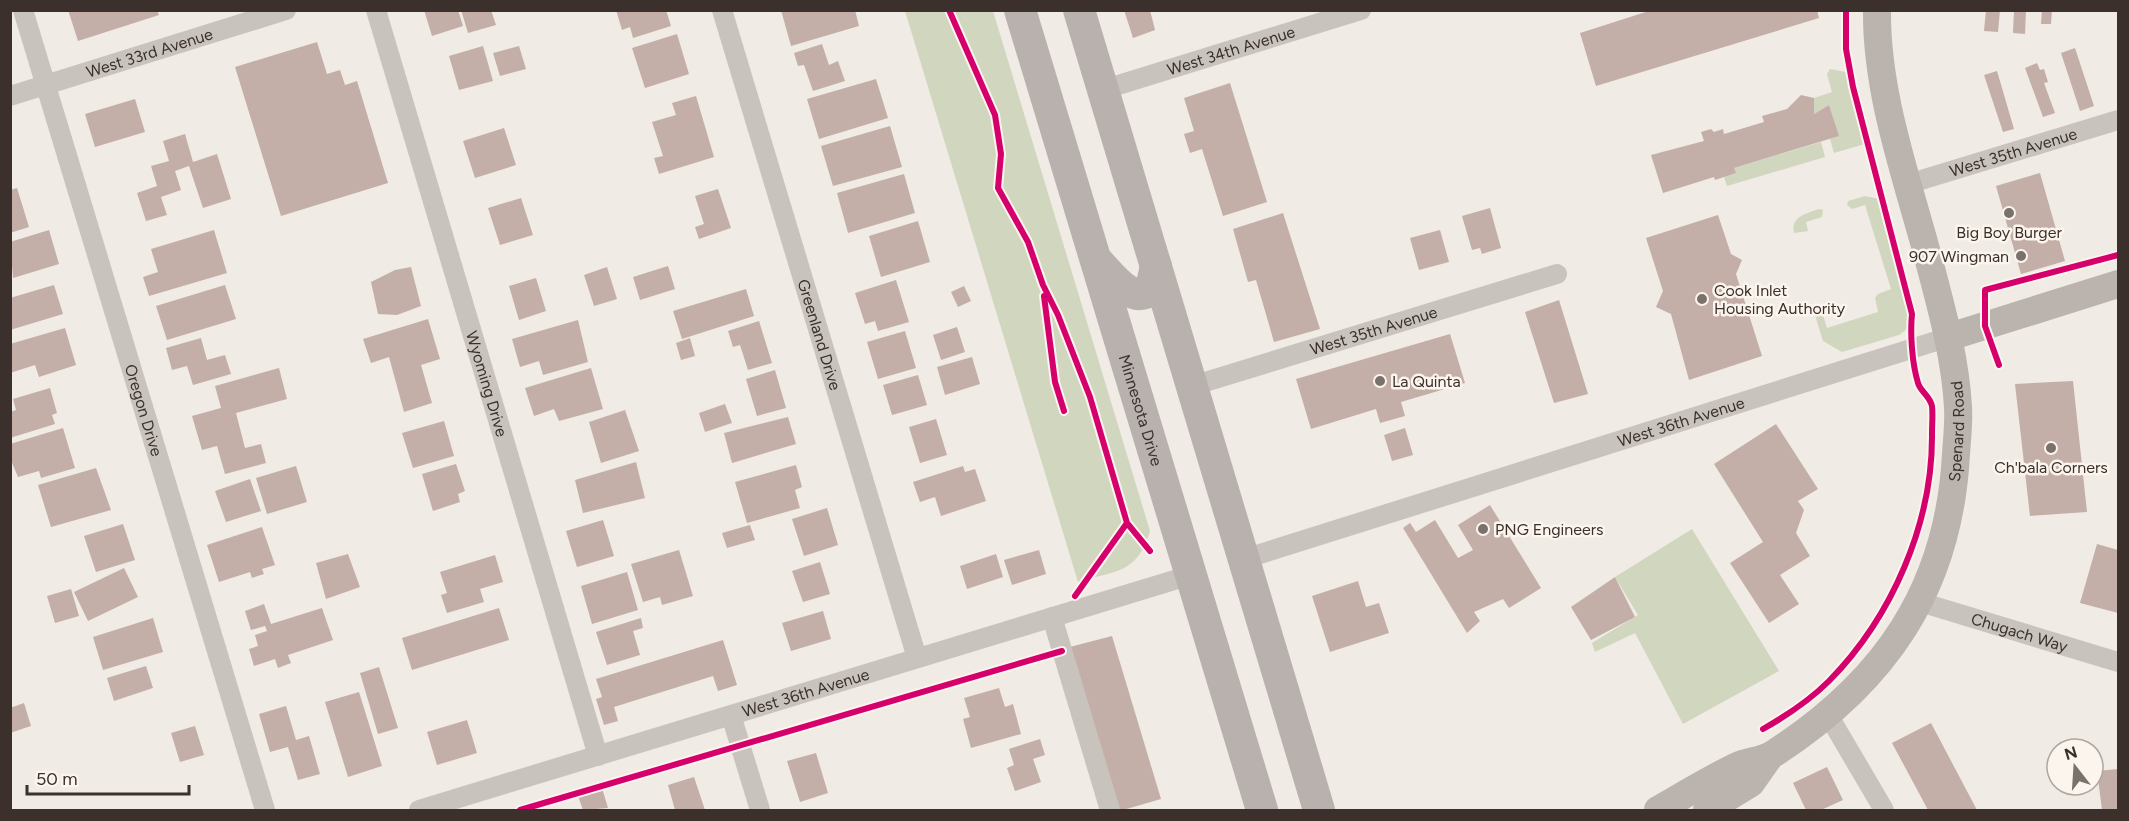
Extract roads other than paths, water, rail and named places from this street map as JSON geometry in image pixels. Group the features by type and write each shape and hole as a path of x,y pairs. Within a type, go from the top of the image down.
{"main road":[{"name":"Minnesota Drive","path":"1020,10 1262,810"},
{"path":"1079,10 1319,810"},
{"name":"Spenard Road","path":"1707,810 1751,783 1770,756 1827,713 1868,676 1894,645 1920,602 1940,555 1954,492 1958,408 1949,337 1885,94 1877,10"},
{"path":"1097,261 1125,288 1136,295 1142,295 1151,289 1156,266"},
{"name":"West 36th Avenue","path":"1949,337 2118,284"},
{"name":"Spenard Road","path":"1658,810 1740,765 1770,756"}],"street":[{"name":"Oregon Drive","path":"22,10 265,810"},
{"name":"West 33rd Avenue","path":"10,96 286,10"},
{"name":"Wyoming Drive","path":"376,10 598,756"},
{"name":"Greenland Drive","path":"722,10 917,658"},
{"name":"West 34th Avenue","path":"1102,90 1361,10"},
{"name":"West 35th Avenue","path":"1908,184 2118,120"},
{"name":"West 35th Avenue","path":"1192,386 1557,274"},
{"name":"West 36th Avenue","path":"1244,559 1949,337"},
{"name":"West 36th Avenue","path":"419,810 1191,575"},
{"name":"Chugach Way","path":"1920,602 2118,662"},
{"path":"1052,617 1110,810"},
{"path":"1827,713 1884,810"},
{"path":"731,715 760,810"}],"place":[{"name":"Big Boy Burger","path":"2009,213"},
{"name":"907 Wingman","path":"2021,256"},
{"name":"Cook Inlet Housing Authority","path":"1702,299"},
{"name":"La Quinta","path":"1380,381"},
{"name":"Ch'bala Corners","path":"2051,448"},
{"name":"PNG Engineers","path":"1483,529"}]}
